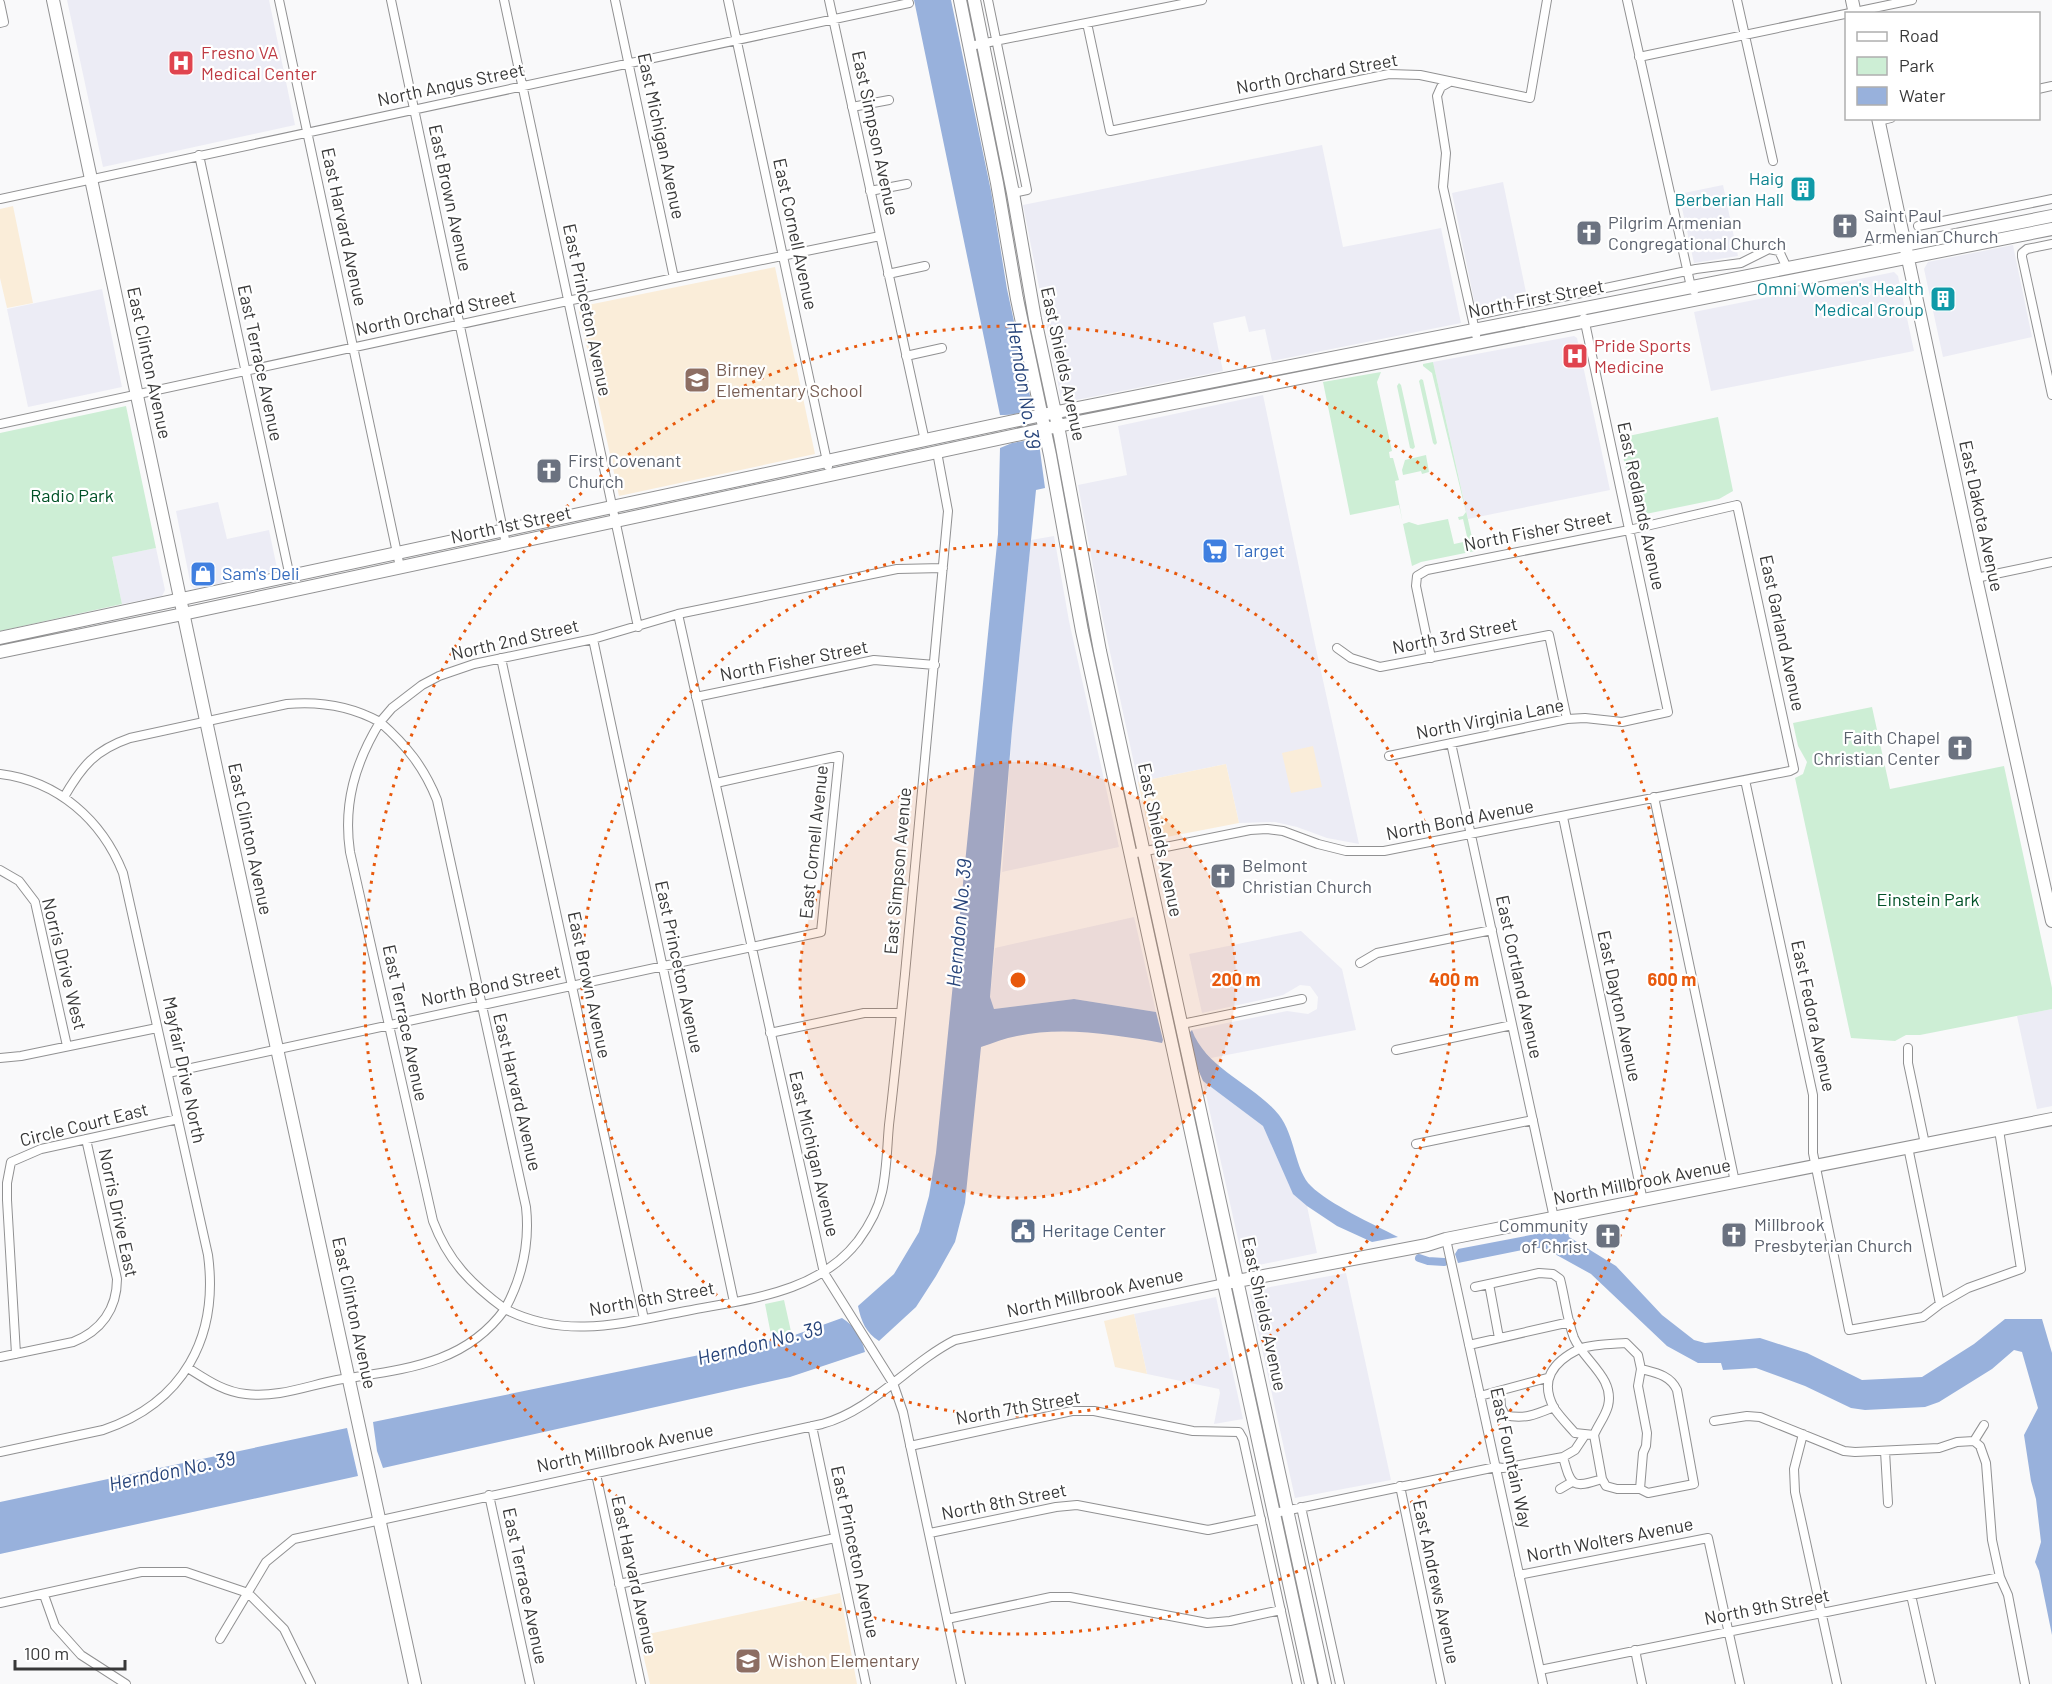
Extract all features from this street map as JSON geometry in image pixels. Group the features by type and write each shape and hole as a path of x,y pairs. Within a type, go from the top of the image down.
{"main road":[{"name":"East Clinton Avenue","path":"53,0 183,614 416,1684"},
{"name":"East Shields Avenue","path":"960,0 997,183 1017,299 1045,429 1082,631 1182,1024 1325,1684"},
{"name":"East Shields Avenue","path":"974,0 1013,193 1035,320 1058,426 1138,853 1161,992 1311,1684"},
{"name":"East Dakota Avenue","path":"1882,120 1904,244 1976,578 2049,892 2052,921"},
{"name":"North First Street","path":"1027,419 2052,216"},
{"name":"North First Street","path":"1029,432 2052,229"},
{"path":"1200,398 1204,391 1239,383 1245,375"},
{"name":"North 1st Street","path":"0,652 399,567 505,538 828,462 1027,419"},
{"name":"North 1st Street","path":"614,514 830,475 1029,432"},
{"path":"856,469 919,449 924,441"},
{"name":"North 1st Street","path":"0,638 397,555 505,538"},
{"path":"290,578 309,587"},
{"path":"1161,992 1168,996 1173,1015 1182,1024"},
{"path":"1173,1050 1181,1055 1191,1099 1201,1116"},
{"name":"North Millbrook Avenue","path":"1225,1283 1427,1245 1446,1239 2052,1119"}],"street":[{"name":"East Harvard Avenue","path":"279,0 399,567"},
{"name":"East Brown Avenue","path":"391,0 505,538"},
{"name":"East Princeton Avenue","path":"504,0 638,627"},
{"name":"East Michigan Avenue","path":"615,0 674,278"},
{"name":"East Cornell Avenue","path":"728,0 830,475"},
{"name":"East Simpson Avenue","path":"829,0 924,441"},
{"path":"988,0 1028,190 1013,193"},
{"path":"970,46 1202,0"},
{"name":"North Orchard Street","path":"1087,23 1110,131 1389,74 1420,75 1530,98 1547,0"},
{"path":"1627,0 1691,287 1700,299"},
{"path":"1737,0 1773,161"},
{"path":"1639,57 1744,35 1854,8 1912,0"},
{"path":"0,3 4,22 0,23"},
{"name":"North Angus Street","path":"0,199 909,3"},
{"path":"1450,82 1441,87 1437,96 1446,153 1443,187 1477,343"},
{"path":"852,107 889,100"},
{"name":"East Terrace Avenue","path":"199,155 290,578"},
{"path":"870,191 908,184"},
{"path":"1918,226 2052,199"},
{"name":"North Orchard Street","path":"0,424 674,278 880,236"},
{"path":"2052,244 2027,249 2022,253 2052,395"},
{"path":"1472,316 1696,269 1741,262 1769,249 1779,251 1787,268"},
{"path":"888,274 925,266"},
{"name":"East Redlands Avenue","path":"1582,308 1668,712"},
{"path":"906,356 942,348"},
{"name":"East Simpson Avenue","path":"824,1273 856,1244 873,1220 883,1191 948,511 937,452"},
{"name":"North Fisher Street","path":"1431,658 1416,586 1417,576 1427,570 1629,530 1737,505"},
{"name":"East Garland Avenue","path":"1737,505 1794,769"},
{"path":"1976,578 2052,562"},
{"name":"North 2nd Street","path":"380,722 404,697 439,676 465,666 593,639 678,614 897,569 943,568"},
{"name":"East Michigan Avenue","path":"678,614 824,1273 893,1383 903,1412 961,1684"},
{"name":"North 3rd Street","path":"1337,648 1351,658 1380,667 1549,634 1567,719"},
{"name":"East Princeton Avenue","path":"593,639 734,1302"},
{"name":"East Brown Avenue","path":"501,658 644,1319"},
{"name":"North Fisher Street","path":"696,697 874,660 934,665"},
{"path":"64,797 87,763 106,748 130,738 287,704 303,703 342,707 380,722"},
{"name":"North Virginia Lane","path":"1389,756 1567,719 1585,718 1622,722 1668,712"},
{"name":"East Harvard Avenue","path":"380,722 416,758 437,800 526,1207 527,1244 521,1276 505,1309"},
{"name":"East Terrace Avenue","path":"380,722 356,770 350,793 347,821 350,852 428,1203 438,1235 454,1262 474,1285 505,1309"},
{"name":"East Cortland Avenue","path":"1451,743 1554,1218"},
{"name":"East Cornell Avenue","path":"716,783 839,756 821,932"},
{"name":"North Bond Avenue","path":"1138,853 1250,830 1267,829 1283,831 1332,848 1359,852 1403,849 1794,769"},
{"name":"Mayfair Drive North","path":"0,774 20,777 44,786 80,809 100,831 115,854 123,873 208,1255 211,1292 207,1319 188,1368"},
{"name":"East Fedora Avenue","path":"1745,780 1813,1095 1812,1136 1815,1166 1849,1330 1923,1317 1940,1304"},
{"path":"1654,797 1735,1182"},
{"name":"East Dayton Avenue","path":"1563,817 1643,1201"},
{"name":"Norris Drive West","path":"0,870 20,881 35,902 67,1046"},
{"path":"1360,963 1377,953 1491,930"},
{"name":"North Bond Street","path":"168,1073 821,932"},
{"path":"1182,1024 1302,999"},
{"path":"770,1033 864,1013 901,1013"},
{"path":"1396,1050 1512,1025"},
{"path":"0,1058 21,1056 157,1028"},
{"path":"1908,1048 1908,1063 1926,1144"},
{"name":"Circle Court East","path":"16,1354 7,1200 11,1162 41,1149 178,1119"},
{"path":"1416,1143 1533,1120"},
{"path":"1908,1147 1940,1304 1968,1288 2021,1269 1999,1130"},
{"name":"Norris Drive East","path":"0,1357 84,1338 106,1318 116,1298 116,1271 86,1139"},
{"name":"East Fountain Way","path":"1446,1239 1543,1684"},
{"name":"North 6th Street","path":"505,1309 530,1320 576,1328 608,1326 734,1302 783,1290 803,1284 824,1273"},
{"path":"1275,1513 1496,1467 1503,1468 1563,1457 1575,1450 1603,1420 1609,1399 1605,1379 1574,1337 1560,1279 1553,1274 1539,1273 1474,1287"},
{"name":"North Millbrook Avenue","path":"220,1639 267,1562 294,1539 812,1426 850,1414 933,1352 955,1340 1225,1283"},
{"path":"1489,1284 1499,1338"},
{"path":"0,1452 118,1425 148,1408 188,1368 220,1388 256,1395 350,1379 444,1358 480,1336 491,1327 505,1309"},
{"path":"1469,1345 1570,1322"},
{"path":"1589,1435 1575,1433 1554,1407 1547,1387 1547,1378 1554,1367 1581,1348 1626,1343 1638,1354 1641,1368 1638,1386 1647,1433 1640,1489"},
{"path":"1589,1435 1606,1486 1617,1489 1640,1489 1648,1493 1694,1484 1677,1390 1673,1382 1665,1376 1641,1368"},
{"path":"1480,1396 1547,1378"},
{"path":"1500,1392 1501,1407 1506,1415 1513,1417 1533,1416 1554,1407"},
{"name":"North 7th Street","path":"910,1446 1072,1411 1094,1411 1193,1431 1239,1432 1243,1439 1261,1519"},
{"path":"1714,1421 1738,1417 1760,1417 1844,1451 1939,1448 1957,1442 1974,1441 1980,1446 1989,1481 1990,1525 2000,1577 2008,1594 2025,1684"},
{"path":"1974,1441 1984,1425"},
{"name":"East Princeton Avenue","path":"812,1426 866,1684"},
{"path":"1803,1434 1796,1458 1794,1480 1837,1684"},
{"path":"1885,1451 1888,1503"},
{"path":"1563,1457 1569,1479 1576,1485 1602,1479"},
{"name":"East Harvard Avenue","path":"596,1474 641,1684"},
{"path":"1560,1489 1572,1482"},
{"name":"East Andrews Avenue","path":"1400,1486 1440,1684"},
{"name":"East Terrace Avenue","path":"489,1495 530,1684"},
{"name":"North 8th Street","path":"930,1533 1056,1507 1077,1505 1208,1530 1261,1519"},
{"path":"1301,1507 1340,1684"},
{"path":"1261,1519 1297,1684"},
{"path":"619,1584 835,1538"},
{"name":"North Wolters Avenue","path":"1519,1575 1708,1538 1728,1632"},
{"path":"0,1604 141,1572 186,1572 248,1593 284,1629 311,1684"},
{"name":"North 9th Street","path":"1540,1670 2000,1577"},
{"path":"44,1595 56,1626 81,1655 126,1684"},
{"path":"1911,1595 1931,1684"},
{"path":"947,1619 1051,1597 1070,1597 1207,1623 1230,1621 1281,1610"},
{"path":"1728,1632 1740,1684"},
{"path":"1635,1650 1642,1684"}],"shaded area":[{"name":"Fresno VA Medical Center","path":"67,0 269,0 295,125 103,167"},
{"path":"1322,145 1343,247 1441,228 1461,323 1272,361 1265,329 1249,332 1245,316 1213,323 1223,371 1066,402 1061,399 1023,205"},
{"path":"1503,182 1527,297 1479,308 1475,305 1452,193"},
{"path":"1723,185 1738,256 1694,263 1679,194"},
{"path":"13,206 33,303 7,308 0,278 0,209"},
{"path":"2013,245 2032,337 1943,357 1924,269 1928,262"},
{"name":"Birney Elementary School","path":"775,267 815,454 619,496 578,307"},
{"path":"1894,272 1898,276 1914,351 1711,391 1694,312"},
{"path":"102,289 122,387 28,407 7,309"},
{"path":"1574,336 1577,338 1610,490 1468,519 1433,362"},
{"path":"1263,395 1359,844 1327,838 1275,822 1239,823 1226,764 1138,782 1102,615 1078,485 1127,475 1118,426"},
{"path":"218,502 227,539 269,530 277,568 274,571 195,589 191,586 176,511"},
{"path":"1054,536 1069,621 1119,847 1002,872 1012,730 1031,540"},
{"path":"156,548 165,590 162,596 122,604 112,557"},
{"path":"1313,746 1322,787 1291,793 1282,753"},
{"path":"1226,764 1239,823 1151,840 1138,782"},
{"path":"1134,917 1156,1012 1074,999 994,1009 990,997 995,948"},
{"path":"1301,931 1342,969 1356,1030 1211,1058 1199,1046 1192,1030 1287,1011 1308,1014 1317,1009 1318,997 1310,986 1300,985 1283,995 1202,1013 1189,954"},
{"path":"2052,1009 2052,1106 2037,1109 2017,1016"},
{"path":"1203,1081 1263,1126 1293,1193 1307,1206 1317,1253 1249,1267 1243,1262"},
{"path":"1346,1273 1391,1480 1295,1498 1250,1295 1254,1290"},
{"path":"1216,1297 1243,1419 1214,1424 1219,1389 1147,1374 1134,1314"},
{"path":"1134,1314 1147,1374 1115,1367 1104,1321"},
{"name":"Wishon Elementary","path":"840,1593 857,1684 650,1684 639,1636"}],"green space":[{"path":"1433,362 1475,551 1421,562 1412,566 1403,524 1409,522 1418,525 1448,519 1454,544 1468,541 1463,519 1459,520 1458,517 1463,516 1466,512 1432,373 1423,366 1423,364"},
{"path":"1381,372 1377,382 1392,451 1389,452 1390,458 1393,458 1399,480 1395,481 1403,522 1399,505 1350,515 1323,382"},
{"path":"1421,379 1437,443 1435,445 1419,381"},
{"path":"1399,383 1415,447 1413,449 1410,448 1397,386"},
{"name":"Radio Park","path":"126,406 156,548 112,557 122,604 0,631 0,433"},
{"path":"1718,417 1733,491 1719,499 1636,516 1619,438"},
{"path":"1426,455 1429,472 1422,474 1421,471 1403,475 1405,460"},
{"name":"Einstein Park","path":"1872,707 1890,789 2004,766 2052,988 2052,1009 1920,1035 1906,1035 1895,1041 1851,1038 1795,778 1803,774 1807,762 1798,746 1793,723"},
{"path":"784,1300 792,1336 772,1340 765,1304"}],"water":[{"name":"Herndon No. 39","path":"914,0 951,0 1032,405 1018,413 1000,415"},
{"path":"1036,439 1039,443 1045,488 1036,490 1012,730 990,997 994,1009 1074,999 1156,1012 1163,1040 1162,1043 1108,1035 1053,1032 1012,1037 981,1047 965,1203 955,1242 916,1307 879,1341 865,1326 858,1306 894,1274 919,1232 929,1196 936,1153 998,534 1000,448 1012,443"},
{"path":"1192,1030 1199,1044 1219,1066 1257,1094 1279,1115 1288,1132 1302,1171 1311,1186 1340,1207 1398,1237 1372,1242 1337,1226 1293,1194 1263,1126 1203,1081 1197,1067 1189,1033"},
{"path":"1567,1228 1569,1237 1616,1266 1662,1315 1694,1340 1705,1343 1760,1338 1807,1353 1862,1380 1922,1377 1974,1344 2005,1319 2042,1319 2052,1353 2052,1635 2039,1571 2035,1562 2041,1542 2036,1499 2024,1435 2038,1408 2022,1352 2014,1350 1992,1369 1939,1402 1925,1407 1865,1410 1851,1408 1805,1386 1756,1368 1723,1370 1721,1363 1698,1363 1667,1346 1591,1274 1544,1248 1532,1248 1458,1263 1455,1254 1458,1249"},
{"name":"Herndon No. 39","path":"842,1318 857,1332 865,1352 790,1377 383,1468 377,1451 373,1422 792,1336"},
{"name":"Herndon No. 39","path":"347,1428 358,1476 0,1554 0,1502"}],"waterway":[{"path":"1419,1258 1444,1262"}],"place":[{"name":"Fresno VA Medical Center","path":"181,63"},
{"name":"Haig Berberian Hall","path":"1803,189"},
{"name":"Saint Paul Armenian Church","path":"1845,226"},
{"name":"Pilgrim Armenian Congregational Church","path":"1589,233"},
{"name":"Omni Women's Health Medical Group","path":"1943,299"},
{"name":"Pride Sports Medicine","path":"1575,356"},
{"name":"Birney Elementary School","path":"697,380"},
{"name":"First Covenant Church","path":"549,471"},
{"name":"Target","path":"1215,551"},
{"name":"Sam's Deli","path":"203,574"},
{"name":"Faith Chapel Christian Center","path":"1960,748"},
{"name":"Belmont Christian Church","path":"1223,876"},
{"name":"Heritage Center","path":"1023,1231"},
{"name":"Millbrook Presbyterian Church","path":"1734,1235"},
{"name":"Community of Christ","path":"1608,1236"},
{"name":"Wishon Elementary","path":"748,1661"}]}
